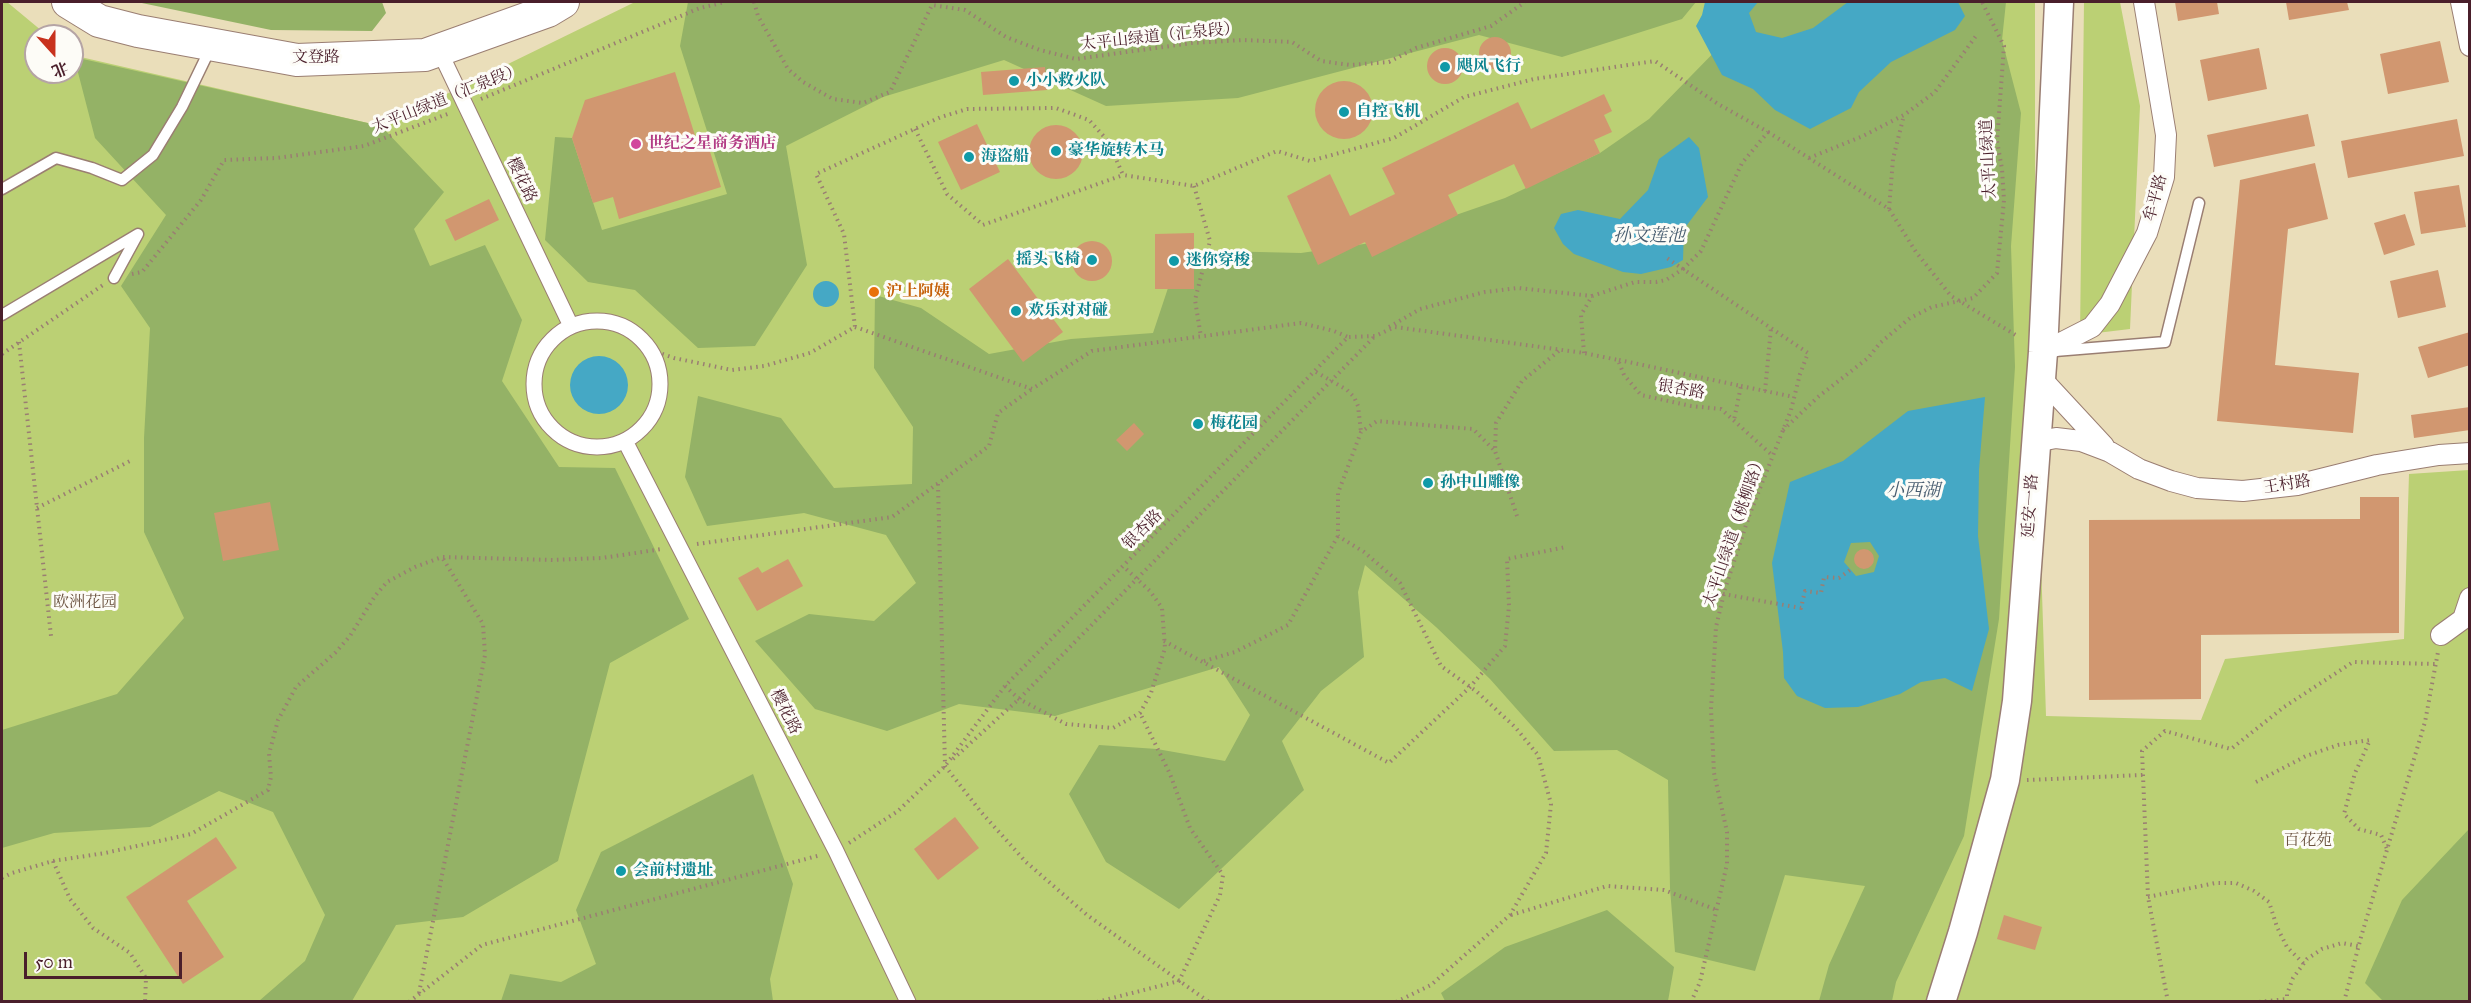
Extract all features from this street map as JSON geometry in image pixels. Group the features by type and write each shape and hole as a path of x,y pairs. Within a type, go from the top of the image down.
{"main road":[{"name":"文登路","path":"68,2 99,21 138,31 297,60 425,55 548,11 563,2"},
{"name":"延安一路","path":"1941,1002 2005,780 2017,701 2042,365 2059,2"}],"street":[{"name":"牟平路","path":"2042,365 2092,327 2110,304 2147,233 2164,177 2166,135 2144,2"},
{"path":"2462,2 2469,46"},
{"name":"樱花路","path":"439,50 571,326"},
{"path":"592,320 614,322 634,332 651,350 659,367 661,389 655,410 643,428 625,441 606,447 585,446 567,439 551,427 540,411 534,391 535,371 542,353 554,337 571,326 592,320"},
{"name":"王村路","path":"2042,365 2084,426 2110,452"},
{"name":"王村路","path":"2035,442 2069,438 2110,452 2139,469 2171,481 2197,488 2243,491 2297,485 2377,465 2439,455 2469,453"},
{"name":"樱花路","path":"625,441 836,851 908,1002"},
{"path":"2441,635 2463,619 2469,598"}],"lane":[{"path":"2,189 56,158 92,168 122,180 153,155 182,107 212,44"},
{"path":"2042,365 2165,342 2199,203"},
{"path":"2,315 138,234 114,278"}],"path":[{"name":"太平山绿道（汇泉段）","path":"114,278 142,273 201,200 224,160 277,158 364,146 689,12 725,2"},
{"name":"太平山绿道（汇泉段）","path":"754,2 758,16 788,69 803,82 833,99 863,103 890,92 932,5 965,10 1006,37 1040,50 1076,59 1192,43 1243,40 1292,42 1321,61 1350,65 1389,62 1416,48 1491,26 1525,2"},
{"name":"太平山绿道","path":"1959,301 1974,297 1997,273 2004,200 1997,141 2004,46 1982,2"},
{"path":"1809,158 1863,136 1904,115 1935,92 1976,36"},
{"path":"915,129 947,194 983,225 1124,175 1194,186 1276,151 1310,161 1394,138 1464,97 1534,79 1655,61 1718,104 1768,132 1889,209 1916,252 1951,296 2042,365"},
{"path":"855,327 844,234 816,174 941,117 967,109 1056,108 1089,120 1108,141 1124,175"},
{"path":"1889,209 1893,159 1904,115"},
{"path":"1375,336 1420,309 1485,292 1518,288 1592,296 1635,282 1666,280 1683,269 1701,251 1742,163 1768,132"},
{"path":"1194,186 1210,241 1195,300 1201,336"},
{"path":"1664,256 1808,353 1781,433"},
{"path":"2,354 114,278"},
{"path":"1584,352 1581,315 1592,296"},
{"name":"太平山绿道（桃柳路）","path":"1691,1002 1700,982 1727,864 1727,832 1714,773 1711,709 1716,627 1749,516 1781,433 1818,397 1869,358 1880,343 1910,318 1932,307 1959,301"},
{"path":"2,878 53,861 105,854 191,834 268,790 271,777 269,754 278,720 296,687 335,653 350,636 387,582 415,567 442,557 553,560 602,558 892,517 989,446 998,413 1092,351 1301,323 1348,337"},
{"path":"651,350 674,358 732,370 764,366 810,352 855,327 1032,389"},
{"name":"银杏路","path":"409,1002 482,945 836,851 865,834 898,811 1019,699 1375,336 1395,327 1584,352 1618,360 1624,375 1641,396 1691,406 1721,409 1773,456"},
{"path":"1765,391 1771,328"},
{"name":"银杏路","path":"945,766 1005,686 1348,337 1375,336"},
{"path":"19,342 51,636"},
{"path":"1516,516 1496,451 1496,423 1522,381 1560,350"},
{"path":"1618,360 1794,397"},
{"path":"1202,661 1236,652 1288,625 1338,536 1338,493 1361,432 1358,406 1354,397 1316,372"},
{"path":"1734,420 1741,386"},
{"path":"1361,432 1377,421 1473,429 1496,451"},
{"path":"37,508 132,460"},
{"path":"938,484 945,766 981,812 1026,862 1087,915 1209,1002"},
{"path":"1338,536 1364,552 1400,583 1442,666 1470,687 1515,727 1538,755 1551,804 1546,853 1510,915 1431,985 1395,1002"},
{"path":"1164,641 1389,763 1470,687 1505,646 1509,606 1507,559 1566,547"},
{"path":"418,994 485,655 483,624 442,557"},
{"path":"1005,686 1019,699 1066,724 1113,728 1140,713 1151,693 1165,648 1162,608 1150,591 1124,567"},
{"path":"1724,594 1801,608 1805,591 1821,593 1824,577 1839,578 1850,570"},
{"path":"2344,1002 2358,946 2425,722 2441,635"},
{"path":"2168,1002 2148,897 2142,751 2165,731 2231,749 2284,707 2353,662 2436,664"},
{"path":"1140,713 1170,774 1190,828 1223,875 1220,895 1179,981"},
{"path":"2256,782 2306,756 2338,745 2370,740 2355,773 2344,814 2359,829 2381,835 2387,849"},
{"path":"2005,780 2143,775"},
{"path":"53,861 70,899 93,927 130,952 146,978 145,1002"},
{"path":"2148,897 2215,884 2236,883 2254,891 2269,902 2277,927 2287,947 2304,964"},
{"path":"1510,915 1607,886 1664,890 1717,910"},
{"path":"2259,1002 2287,1000 2293,978 2307,959 2322,949 2342,943 2358,946"},
{"path":"1097,1002 1179,981"}],"green space":[{"path":"2,2 7,2 34,24 24,24 24,84 84,84 84,58 381,126 635,2 2035,2 2035,377 2046,716 2201,720 2225,659 2404,639 2409,474 2469,470 2469,1001 2,1002"},
{"path":"137,2 382,2 386,13 372,31 271,30"},
{"path":"688,2 1696,2 1682,19 1562,57 1479,35 1238,98 1106,106 1004,60 883,97 786,146 807,265 755,346 698,348 635,290 588,282 545,240 555,137 572,138 602,230 727,194 680,46"},
{"path":"1728,2 2006,2 2002,40 2021,113 2011,246 2015,367 1999,619 1964,836 1896,982 1892,1001 1819,1001 1829,965 1865,886 1785,875 1755,971 1675,952 1670,888 1668,780 1617,750 1554,751 1490,679 1436,627 1365,565 1358,592 1364,657 1321,691 1282,741 1304,790 1179,909 1106,862 1069,794 1099,745 1157,749 1225,761 1250,715 1219,667 1055,716 959,704 887,731 815,709 755,641 809,614 874,621 916,583 886,535 804,513 707,526 685,477 698,396 781,418 834,488 912,484 913,427 874,368 875,295 921,308 989,354 1071,339 1153,333 1172,276 1217,251 1301,253 1378,242 1505,198 1600,153 1649,119 1729,37"},
{"path":"2084,2 2120,2 2140,106 2130,329 2080,335"},
{"path":"84,59 381,126 444,192 414,229 430,266 485,245 522,320 502,381 559,467 615,468 689,619 610,663 558,861 463,917 396,925 352,1001 259,1001 305,961 325,915 273,812 219,791 150,827 54,833 2,848 2,730 117,694 184,618 144,532 144,438 150,328 121,286 166,215 95,138 81,84 84,84"},
{"path":"753,774 793,884 770,979 773,1001 501,1001 510,974 561,982 596,964 576,910 601,852"},
{"path":"2469,829 2469,1001 2383,1001 2365,983 2402,900"},
{"path":"1607,910 1674,967 1668,1001 1445,1001 1441,993 1505,947"}],"water":[{"path":"1705,2 1758,2 1749,13 1756,32 1782,38 1813,28 1848,2 1958,2 1965,16 1955,30 1891,62 1859,92 1851,108 1810,129 1775,110 1753,89 1722,75 1696,26"},
{"name":"孙文莲池","path":"1689,137 1699,148 1708,197 1684,229 1683,260 1671,267 1641,274 1623,272 1574,254 1563,244 1554,228 1561,214 1578,210 1620,219 1648,190 1659,159"},
{"path":"826,281 835,285 839,294 835,303 826,307 817,303 813,294 817,285"},
{"path":"599,356 610,358 623,369 628,385 626,396 615,409 599,414 588,412 575,401 570,385 572,374 583,361"},
{"name":"小西湖","path":"1985,397 1979,470 1978,536 1989,629 1972,691 1945,678 1921,682 1900,694 1858,707 1825,708 1797,696 1784,678 1772,563 1790,482 1843,461 1908,411","holes":["1870,542 1879,556 1874,572 1856,576 1844,562 1851,543"]}],"building":[{"path":"2175,2 2217,2 2219,14 2178,21"},
{"path":"2286,2 2347,2 2349,10 2289,20"},
{"path":"1495,37 1506,42 1511,53 1506,64 1495,69 1484,64 1479,53 1484,42"},
{"path":"2440,41 2449,82 2388,94 2380,54"},
{"name":"飓风飞行","path":"1445,48 1458,53 1463,66 1458,79 1445,84 1432,79 1427,66 1432,53"},
{"path":"2259,48 2267,89 2208,101 2200,60"},
{"name":"小小救火队","path":"1045,67 1047,90 983,95 981,72"},
{"name":"世纪之星商务酒店","path":"675,72 698,145 707,142 721,187 619,219 613,197 593,203 572,138 585,100"},
{"name":"自控飞机","path":"1344,81 1360,86 1368,94 1373,110 1368,126 1360,134 1344,139 1328,134 1320,126 1315,110 1320,94 1328,86"},
{"path":"1604,94 1612,111 1604,115 1612,132 1594,140 1600,153 1526,189 1514,164 1448,195 1458,215 1372,257 1365,242 1318,265 1287,196 1330,174 1350,216 1395,194 1382,168 1518,102 1531,129"},
{"path":"2308,114 2315,146 2214,167 2207,135"},
{"path":"2457,119 2464,156 2348,178 2341,141"},
{"name":"海盗船","path":"977,124 1000,172 961,190 938,142"},
{"name":"豪华旋转木马","path":"1056,125 1066,127 1075,133 1081,142 1083,152 1081,162 1075,171 1066,177 1056,179 1046,177 1037,171 1031,162 1029,152 1031,142 1037,133 1046,127"},
{"path":"2315,163 2328,219 2288,229 2275,365 2359,373 2353,433 2217,421 2240,180"},
{"path":"2459,185 2466,227 2421,234 2414,192"},
{"path":"489,199 499,220 455,241 445,220"},
{"path":"2405,214 2415,245 2384,255 2374,223"},
{"name":"迷你穿梭","path":"1194,233 1194,289 1155,289 1155,234"},
{"name":"摇头飞椅","path":"1092,241 1100,242 1106,247 1111,253 1111,269 1106,275 1100,280 1092,281 1084,280 1078,275 1073,269 1072,261 1073,253 1078,247 1084,242"},
{"name":"欢乐对对碰","path":"1008,259 1063,332 1023,362 969,289"},
{"path":"2438,270 2446,307 2398,318 2390,281"},
{"path":"2470,332 2470,365 2428,378 2418,347"},
{"path":"2470,407 2470,430 2414,438 2411,415"},
{"path":"1134,423 1144,434 1127,451 1116,440"},
{"path":"2360,497 2399,497 2399,633 2201,635 2201,699 2089,700 2089,520 2360,519"},
{"path":"270,502 279,550 223,561 214,513"},
{"path":"1864,549 1871,552 1874,559 1871,566 1864,569 1857,566 1854,559 1857,552"},
{"path":"788,559 803,586 757,611 738,578 758,567 762,573"},
{"path":"955,817 979,848 938,880 914,849"},
{"path":"216,837 237,868 187,901 224,957 183,984 126,897"},
{"path":"2004,915 2042,927 2035,950 1997,939"}],"place":[{"name":"飓风飞行","path":"1445,67"},
{"name":"小小救火队","path":"1014,81"},
{"name":"自控飞机","path":"1344,112"},
{"name":"世纪之星商务酒店","path":"636,144"},
{"name":"豪华旋转木马","path":"1056,151"},
{"name":"海盗船","path":"969,157"},
{"name":"摇头飞椅","path":"1092,260"},
{"name":"迷你穿梭","path":"1174,261"},
{"name":"沪上阿姨","path":"874,292"},
{"name":"欢乐对对碰","path":"1016,311"},
{"name":"梅花园","path":"1198,424"},
{"name":"孙中山雕像","path":"1428,483"},
{"name":"会前村遗址","path":"621,871"}],"park label":[{"name":"欧洲花园","path":"85,603"},
{"name":"百花苑","path":"2308,841"}]}
